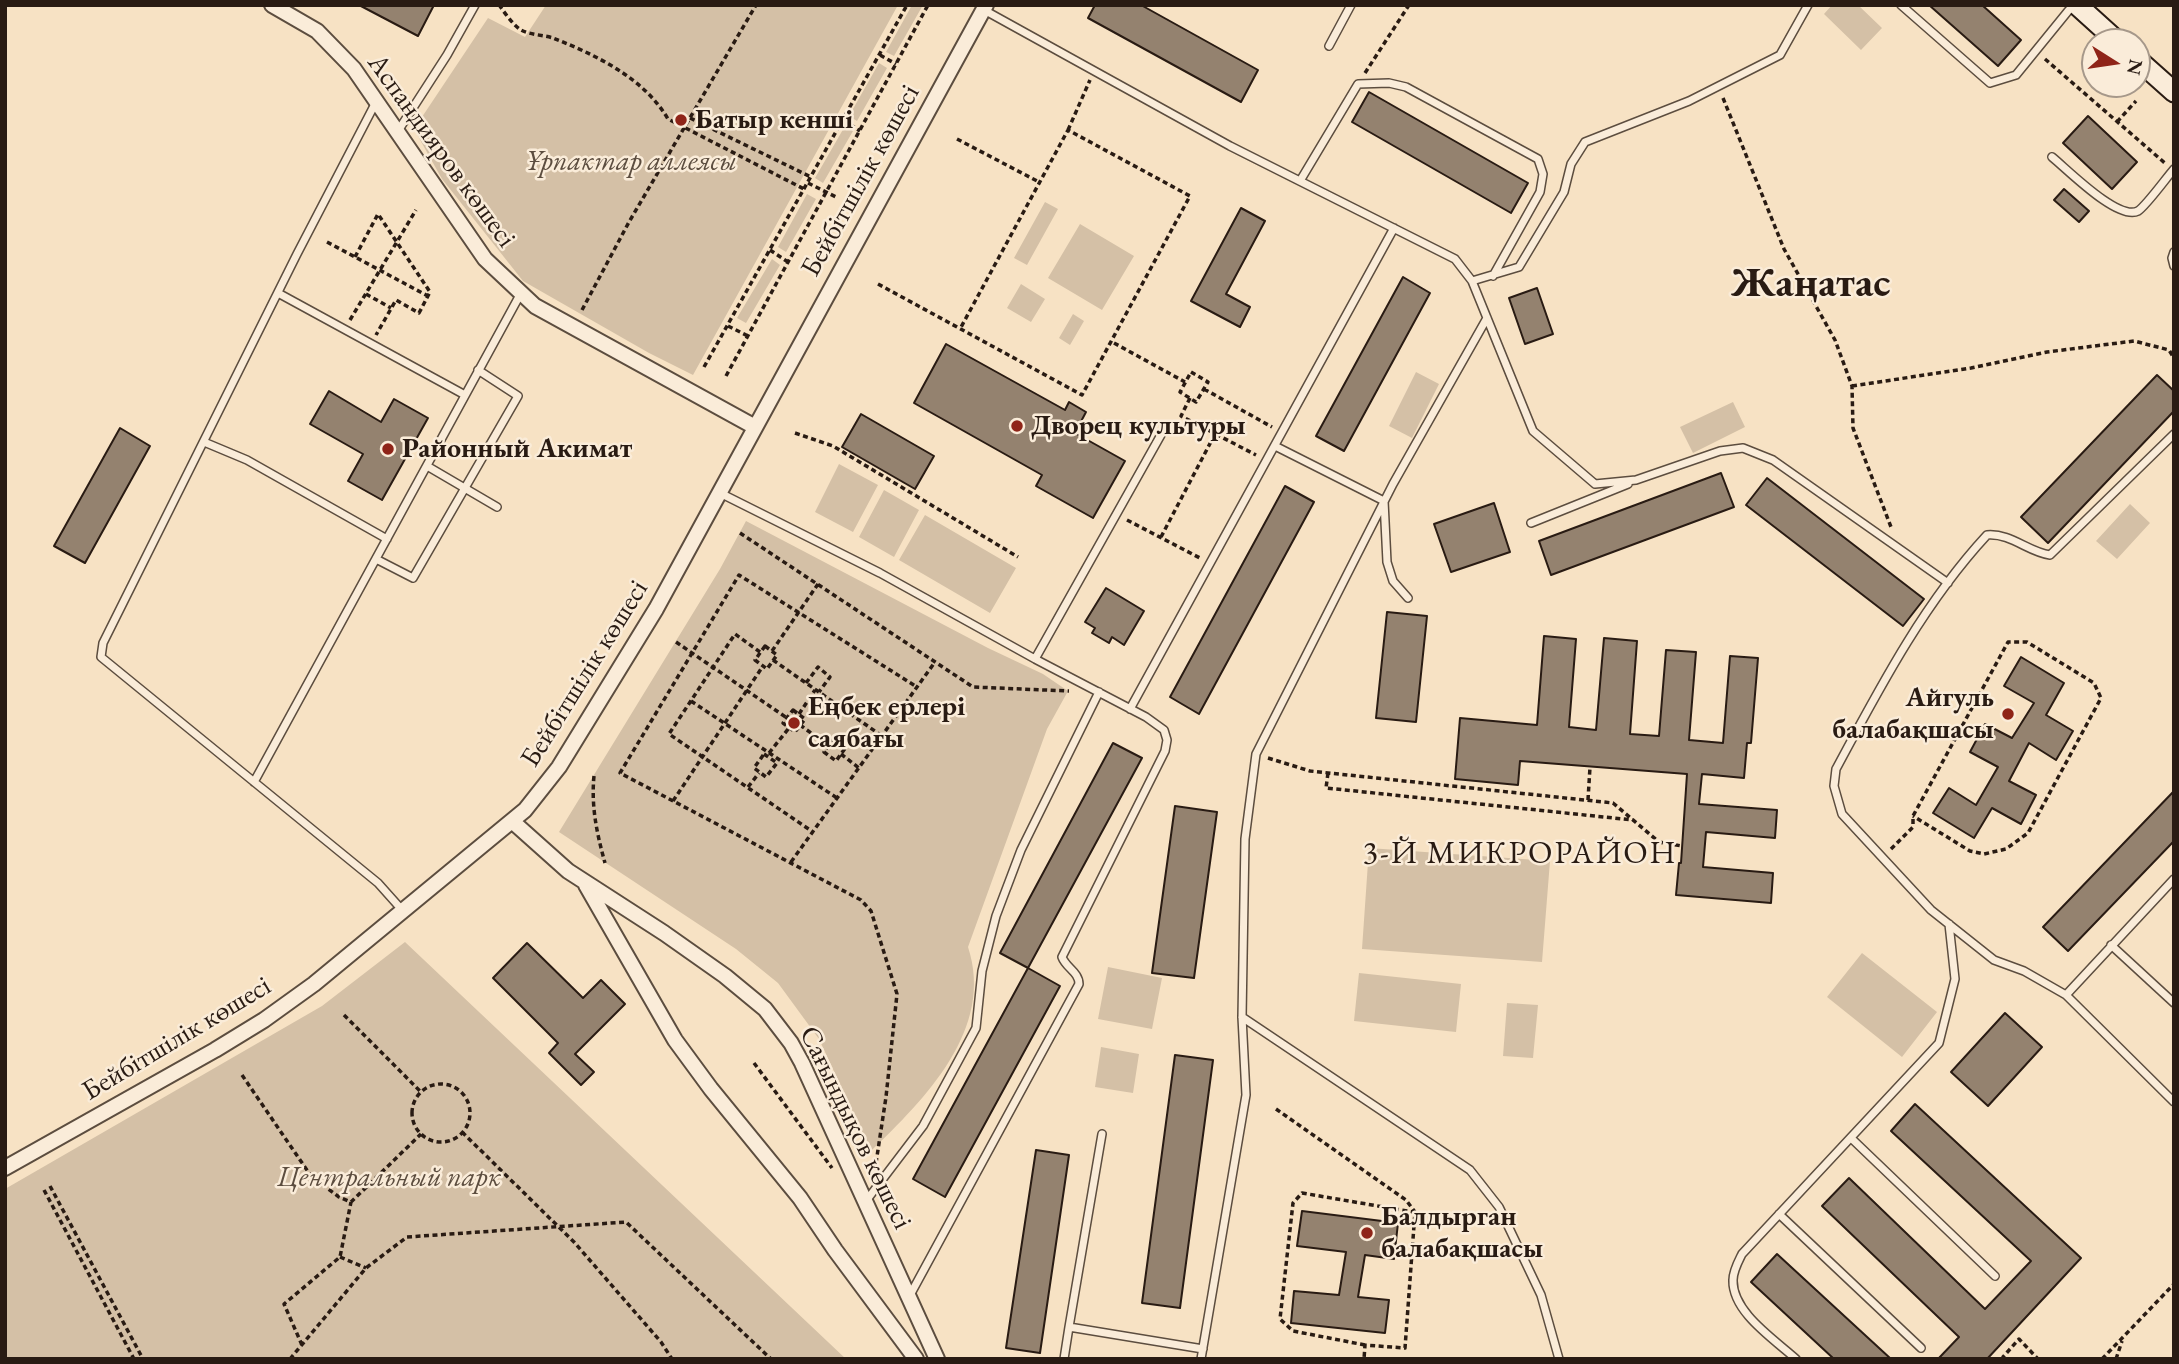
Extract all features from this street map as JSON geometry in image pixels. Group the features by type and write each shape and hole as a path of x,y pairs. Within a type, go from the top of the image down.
{"main road":[{"path":"2075,5 2102,28"},
{"path":"2151,71 2174,92"}],"street":[{"name":"Аспандияров көшесі","path":"272,5 317,31 354,69 485,258 520,293 535,306 755,427"},
{"name":"Бейбітшілік көшесі","path":"5,1168 264,1020 314,984 525,810 559,767 656,609 984,8"},
{"name":"Сағындықов көшесі","path":"512,821 549,856 674,940 765,1009 791,1043 802,1063 937,1359"},
{"name":"Сағындықов көшесі","path":"583,881 675,1040 711,1089 800,1198 916,1359"}],"lane":[{"path":"398,131 447,55 475,5"},
{"path":"1329,46 1351,5"},
{"path":"1472,281 1519,268 1564,192 1571,164 1585,142 1689,101 1780,55 1808,5"},
{"path":"1901,5 1990,83 2016,75 2075,5"},
{"path":"984,8 1230,146 1455,259 1472,281 1533,431 1595,484 1636,481"},
{"path":"1300,181 1358,84 1389,83 1406,87 1538,159 1543,174 1540,192 1493,276"},
{"path":"377,102 103,643 101,657 379,883 402,911"},
{"path":"2052,158 2115,209 2129,212 2139,210 2173,169"},
{"path":"1130,709 1394,228"},
{"path":"2174,252 2174,267"},
{"path":"278,293 465,395"},
{"path":"254,782 520,293"},
{"path":"1201,1359 1246,1095 1242,1017 1245,839 1256,754 1384,501 1487,318"},
{"path":"376,559 413,578 518,396 478,370"},
{"path":"1035,659 1162,433"},
{"path":"2174,434 2050,555 2039,554 1999,534 1987,535 1958,566 1887,674 1836,769 1834,786 1842,814 1931,910 1994,960 2024,971 2066,995 2174,1102"},
{"path":"204,442 247,460 387,539"},
{"path":"1275,446 1384,501"},
{"path":"1531,523 1720,451 1743,448 1773,460 1948,583"},
{"path":"426,466 497,507"},
{"path":"719,493 880,573 1130,709 1164,730 1167,740 1165,751 1062,957 1065,964 1077,975 1079,984 909,1298"},
{"path":"1384,501 1387,562 1393,581 1408,598"},
{"path":"865,1202 923,1126 976,1028 982,971 996,916 1021,850 1099,692"},
{"path":"2066,995 2174,879"},
{"path":"1796,1359 1741,1308 1733,1280 1742,1254 1939,1043 1955,979 1949,924"},
{"path":"2111,945 2174,1003"},
{"path":"1242,1017 1470,1170 1499,1208 1541,1295 1559,1359"},
{"path":"1064,1359 1102,1134"},
{"path":"1851,1138 1995,1276"},
{"path":"1779,1214 1921,1348"},
{"path":"1069,1327 1203,1349"}],"path":[{"path":"499,5 522,30 543,34 583,50 613,67 660,105 668,119 804,189"},
{"path":"582,310 629,222 756,5"},
{"path":"704,367 906,5"},
{"path":"726,376 929,5"},
{"path":"1358,84 1409,5"},
{"path":"2035,51 2173,169"},
{"path":"879,55 896,64"},
{"path":"960,329 1068,130 1094,71"},
{"path":"1718,86 1784,249 1835,340 1852,386 1853,428 1889,520 1895,545"},
{"path":"2117,122 2136,101"},
{"path":"690,118 811,177"},
{"path":"843,120 860,131"},
{"path":"878,284 1082,395 1190,196 1068,130"},
{"path":"957,139 1040,182"},
{"path":"808,183 836,197"},
{"path":"346,328 416,211"},
{"path":"355,257 378,214 430,292 418,313 396,300 372,343"},
{"path":"327,242 428,296"},
{"path":"770,250 788,262"},
{"path":"366,294 391,308"},
{"path":"728,326 748,336"},
{"path":"1852,386 1971,368 2047,352 2134,341 2169,350 2174,358"},
{"path":"1114,343 1185,382"},
{"path":"1191,372 1208,382 1204,389 1196,402 1180,392 1191,372"},
{"path":"1204,389 1282,432"},
{"path":"1190,398 1181,416 1267,460"},
{"path":"795,433 834,446 1018,557"},
{"path":"1161,538 1215,434"},
{"path":"1116,514 1210,564"},
{"path":"740,533 973,687 1099,692"},
{"path":"876,1163 887,1097 897,994 871,911 860,900 620,773 740,575 917,687"},
{"path":"772,651 818,584"},
{"path":"760,652 735,634 670,734 813,832"},
{"path":"676,642 787,718"},
{"path":"1882,858 1913,827 1913,816 2008,642 2027,642 2094,683 2101,698 2028,833 2006,849 1984,854 1970,851 1913,816"},
{"path":"765,646 777,655 767,669 754,660 760,652 765,646"},
{"path":"773,660 882,736"},
{"path":"791,863 935,662"},
{"path":"673,801 764,666"},
{"path":"799,714 830,677 818,667 806,683"},
{"path":"691,701 837,798"},
{"path":"793,710 805,719 795,732 783,723 787,718 793,710"},
{"path":"800,725 829,746"},
{"path":"771,756 789,728"},
{"path":"834,738 846,747 836,761 824,752 829,746 834,738"},
{"path":"764,754 771,756 777,763 766,777 760,772 754,768 764,754"},
{"path":"841,754 859,768"},
{"path":"1256,754 1310,771 1613,803 1659,842 1682,846"},
{"path":"1588,800 1590,766"},
{"path":"748,788 760,772"},
{"path":"1328,773 1326,788 1633,820"},
{"path":"594,776 593,805 606,863"},
{"path":"344,1014 421,1092"},
{"path":"754,1063 838,1177"},
{"path":"242,1075 311,1176 339,1197 351,1202"},
{"path":"438,1084 457,1088 464,1095 470,1114 463,1132 447,1141 438,1141 421,1134 412,1118 415,1100 421,1092 438,1084"},
{"path":"1276,1109 1406,1200 1415,1212 1405,1348 1365,1345 1293,1331 1280,1319 1293,1203 1302,1193 1415,1212"},
{"path":"463,1132 559,1227 661,1342 671,1359"},
{"path":"302,1345 284,1304 340,1257 351,1202 421,1134"},
{"path":"50,1186 143,1359"},
{"path":"44,1189 134,1359"},
{"path":"290,1359 366,1268 407,1237 626,1222 771,1359"},
{"path":"340,1257 366,1268"},
{"path":"2102,1359 2174,1284"},
{"path":"2116,1359 2124,1337"},
{"path":"2005,1359 2003,1357 2019,1339 2038,1359"},
{"path":"1364,1359 1365,1345"}],"green space":[{"name":"Ұрпактар аллеясы","path":"546,5 898,5 693,375 523,281 442,179 414,129 488,18 525,37"},
{"path":"912,5 923,5 894,56 886,52"},
{"path":"1832,5 1858,5 1882,28 1861,50 1824,14"},
{"path":"879,63 887,68 857,121 849,116"},
{"path":"845,126 853,131 823,183 815,178"},
{"path":"807,194 816,199 786,252 778,247"},
{"path":"1045,202 1058,209 1027,265 1014,258"},
{"path":"1080,224 1134,256 1102,310 1048,278"},
{"path":"772,259 780,265 746,323 737,318"},
{"path":"1021,284 1045,299 1031,322 1007,308"},
{"path":"1073,314 1084,321 1070,345 1059,338"},
{"path":"1416,372 1439,384 1412,438 1389,426"},
{"path":"1733,402 1745,427 1693,453 1680,427"},
{"path":"839,464 878,485 853,532 815,512"},
{"path":"884,490 919,510 894,557 859,537"},
{"path":"2130,504 2150,523 2117,559 2096,541"},
{"path":"925,515 1016,568 990,613 899,560"},
{"path":"746,521 1043,674 1068,691 1047,729 968,947 974,977 972,1006 963,1034 933,1085 871,1151 819,1039 778,983 736,949 559,832 720,569"},
{"path":"1369,848 1550,861 1542,962 1362,949"},
{"name":"Центральный парк","path":"405,942 846,1359 5,1359 5,1189 322,1006"},
{"path":"1862,953 1937,1012 1902,1057 1827,997"},
{"path":"1108,967 1162,978 1152,1029 1098,1019"},
{"path":"1359,973 1461,984 1456,1032 1354,1021"},
{"path":"1507,1003 1538,1005 1533,1058 1503,1056"},
{"path":"1101,1047 1139,1054 1133,1093 1095,1087"}],"building":[{"path":"359,5 434,5 418,36"},
{"path":"1095,5 1141,5 1258,70 1241,102 1088,18"},
{"path":"1929,5 1982,5 2021,40 1998,66"},
{"path":"1369,92 1528,183 1511,213 1352,122"},
{"path":"2088,116 2137,162 2112,189 2063,143"},
{"path":"2064,189 2089,211 2079,222 2054,200"},
{"path":"1241,208 1265,221 1226,294 1250,307 1240,327 1191,301"},
{"path":"1403,277 1430,293 1344,451 1316,436"},
{"path":"1537,288 1553,334 1525,344 1509,298"},
{"name":"Дворец культуры","path":"946,344 1065,410 1069,402 1086,412 1075,433 1125,461 1093,518 1036,486 1042,475 914,403"},
{"path":"2157,375 2174,391 2174,411 2048,543 2021,517"},
{"name":"Районный Акимат","path":"329,391 381,422 394,399 428,418 382,500 348,481 363,454 310,424"},
{"path":"861,414 934,456 915,489 842,447"},
{"path":"120,428 150,446 85,563 54,546"},
{"path":"1721,473 1734,507 1551,575 1539,541"},
{"path":"1767,478 1924,599 1903,626 1746,505"},
{"path":"1285,486 1314,502 1199,714 1170,697"},
{"path":"1494,503 1510,552 1451,572 1434,524"},
{"path":"1106,588 1144,611 1124,645 1112,637 1109,643 1092,633 1095,628 1085,622"},
{"path":"1387,612 1427,616 1416,722 1376,718"},
{"path":"1544,636 1576,639 1569,727 1596,730 1604,638 1637,641 1630,734 1659,736 1666,650 1696,652 1689,740 1723,743 1730,656 1758,658 1751,743 1747,743 1744,778 1702,774 1699,804 1777,810 1775,838 1706,832 1703,867 1773,873 1771,903 1676,895 1687,774 1520,761 1518,785 1455,779 1460,718 1537,725"},
{"path":"2021,657 2064,683 2046,715 2073,731 2056,760 2029,743 2009,781 2036,795 2021,824 1992,808 1974,838 1933,813 1949,788 1976,805 1998,767 1970,752 1985,724 2012,738 2034,703 2004,686"},
{"path":"1113,743 1142,758 1028,968 1000,953"},
{"path":"2174,791 2174,841 2068,951 2043,927"},
{"path":"1175,806 1217,812 1194,978 1152,973"},
{"path":"527,943 583,998 601,980 625,1004 575,1054 594,1072 581,1085 549,1053 558,1043 493,978"},
{"path":"1028,968 1060,986 945,1197 913,1179"},
{"path":"2005,1013 2042,1047 1988,1106 1951,1072"},
{"path":"1175,1055 1213,1060 1180,1308 1142,1303"},
{"path":"1915,1104 2081,1258 1987,1359 1938,1359 1959,1337 1822,1206 1849,1178 1985,1309 2031,1261 1891,1131"},
{"path":"1036,1150 1069,1155 1040,1353 1006,1348"},
{"path":"1302,1211 1398,1223 1394,1259 1365,1255 1358,1297 1389,1300 1385,1333 1291,1323 1294,1291 1339,1295 1346,1252 1297,1246"},
{"path":"1777,1254 1891,1359 1834,1359 1751,1282"}],"place":[{"name":"Батыр кенші","path":"681,120"},
{"name":"Дворец культуры","path":"1017,426"},
{"name":"Районный Акимат","path":"388,449"},
{"name":"Айгуль балабақшасы","path":"2008,714"},
{"name":"Еңбек ерлері саябағы","path":"794,723"},
{"name":"Балдырган балабақшасы","path":"1367,1233"}],"district":[{"name":"Жаңатас","path":"1811,285"},
{"name":"3-Й МИКРОРАЙОН","path":"1520,854"}]}
